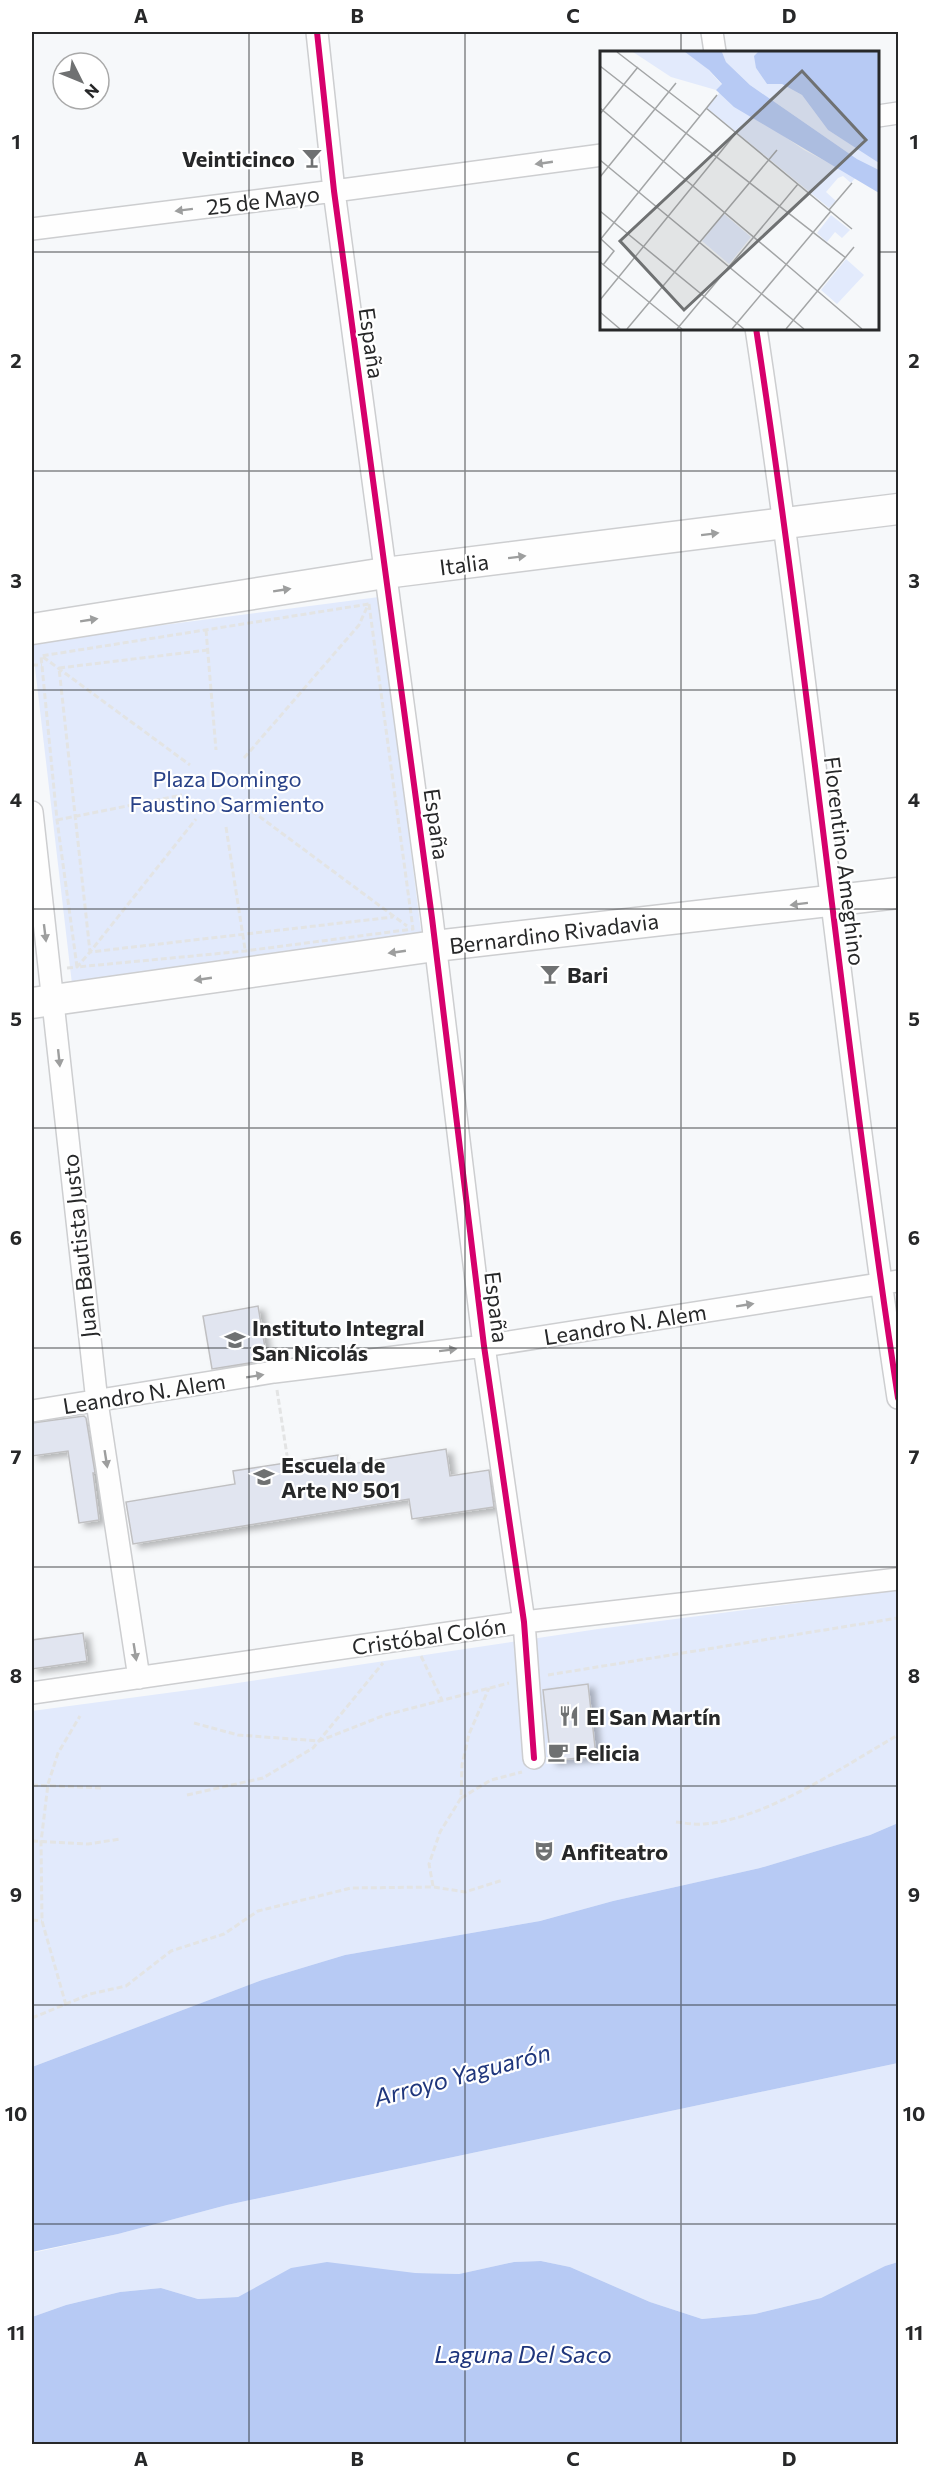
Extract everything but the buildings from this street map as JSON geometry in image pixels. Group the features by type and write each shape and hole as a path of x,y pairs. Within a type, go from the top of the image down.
{"street":[{"name":"España","path":"317,32 334,191 385,573 424,938 524,1622 530,1764"},
{"path":"712,32 715,51"},
{"path":"879,116 898,113"},
{"name":"25 de Mayo","path":"32,229 600,155"},
{"name":"Florentino Ameghino","path":"756,330 785,525 831,901 890,1282 898,1398"},
{"name":"Italia","path":"36,642 385,573 785,525 898,509"},
{"name":"Juan Bautista Justo","path":"32,812 50,970 42,1001 97,1402 139,1678"},
{"name":"Bernardino Rivadavia","path":"42,1001 424,938 898,893"},
{"name":"Leandro N. Alem","path":"32,1412 274,1372 484,1346 890,1282"},
{"name":"Cristóbal Colón","path":"32,1693 524,1622 898,1579"}],"path":[{"path":"36,642 206,630 369,604"},
{"path":"369,604 424,938"},
{"path":"244,758 358,625 369,604"},
{"path":"206,630 216,750"},
{"path":"36,642 42,665 57,820 77,967"},
{"path":"36,642 59,668 190,765"},
{"path":"59,668 208,650"},
{"path":"32,665 42,665"},
{"path":"59,668 90,952"},
{"path":"57,820 182,795"},
{"path":"252,811 424,938"},
{"path":"77,967 196,819"},
{"path":"226,827 245,951"},
{"path":"90,952 393,917"},
{"path":"50,970 245,951 424,938"},
{"path":"274,1372 288,1462"},
{"path":"194,1723 238,1735 319,1741 385,1715 527,1678 898,1618"},
{"path":"187,1795 263,1778 313,1748 403,1639 421,1656 442,1700"},
{"path":"434,1887 429,1864 441,1832 461,1798 464,1755 489,1688"},
{"path":"66,2005 42,1922 41,1842 48,1784 58,1753 80,1716"},
{"path":"676,1822 702,1824 737,1818 789,1797 898,1735"},
{"path":"461,1798 491,1780 530,1764"},
{"path":"32,1785 103,1788"},
{"path":"32,1841 88,1844 120,1839"},
{"path":"32,2018 90,1994 126,1986 171,1951 224,1934 258,1911 351,1888 434,1887 465,1892 503,1881"},
{"path":"32,1920 42,1922"}],"green space":[{"name":"Plaza Domingo Faustino Sarmiento","path":"379,597 422,939 72,984 32,642"},
{"path":"898,1590 898,1823 870,1835 760,1868 613,1901 540,1921 345,1955 262,1980 32,2067 32,1711 197,1689 598,1629"},
{"path":"898,2063 898,2262 885,2266 821,2298 755,2314 702,2319 650,2302 570,2267 541,2261 514,2262 459,2274 415,2273 263,2284 238,2297 198,2299 161,2288 120,2292 66,2305 32,2317 32,2253 118,2234 227,2205"}],"water":[{"name":"Arroyo Yaguarón","path":"898,1823 898,2063 227,2205 118,2234 32,2252 32,2067 262,1980 345,1955 540,1921 613,1901 760,1868 870,1835"},
{"name":"Laguna Del Saco","path":"541,2261 570,2267 650,2302 702,2319 755,2314 821,2298 885,2266 898,2262 898,2444 32,2444 32,2317 66,2305 120,2292 161,2288 198,2299 238,2297 291,2268 327,2262 415,2273 459,2274 514,2262"}],"cycle path":[{"path":"317,32 334,191 432,918 484,1346 524,1622 534,1758"},
{"path":"756,330 898,1398"}],"place":[{"name":"Veinticinco","path":"312,158"},
{"name":"Bari","path":"550,974"},
{"name":"Instituto Integral San Nicolás","path":"235,1340"},
{"name":"Escuela de Arte N° 501","path":"264,1477"},
{"name":"El San Martín","path":"569,1716"},
{"name":"Felicia","path":"558,1752"},
{"name":"Anfiteatro","path":"544,1851"}]}
